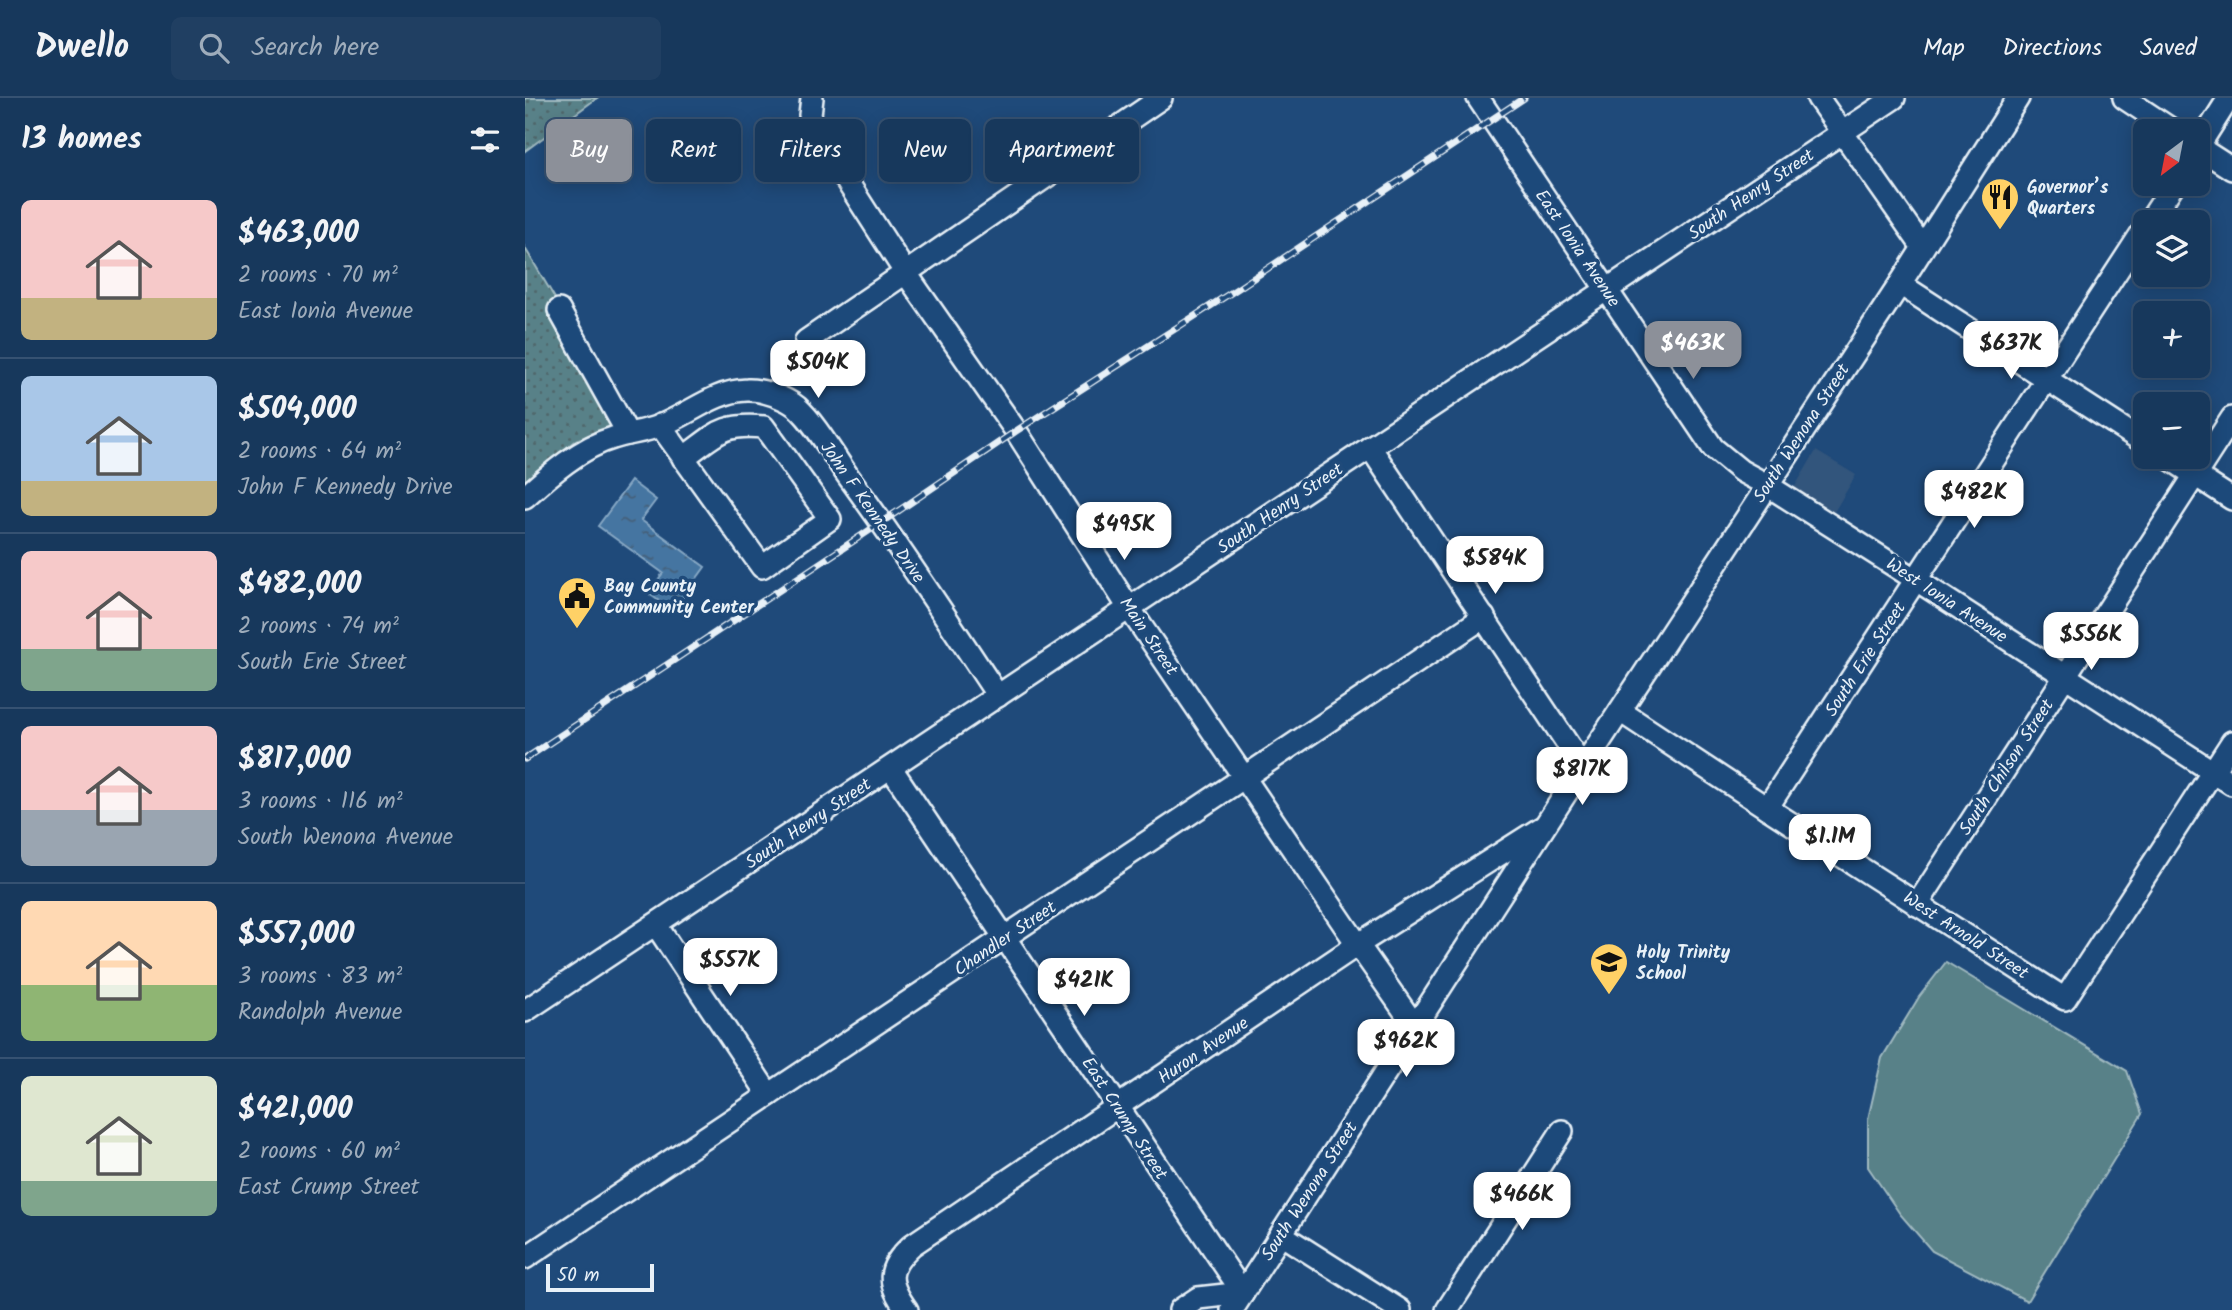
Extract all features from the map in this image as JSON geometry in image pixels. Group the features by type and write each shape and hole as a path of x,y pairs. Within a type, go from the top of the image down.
{"street":[{"name":"Main Street","path":"813,98 810,115 816,133 905,272 1016,431 1129,608 1243,778 1415,1026"},
{"name":"East Ionia Avenue","path":"1478,98 1713,448 1741,471 1767,485"},
{"path":"1818,98 1922,246"},
{"name":"South Henry Street","path":"525,1012 1895,98"},
{"name":"South Wenona Street","path":"1238,1302 2018,98"},
{"path":"2124,98 2156,119"},
{"path":"2210,128 2229,98"},
{"path":"806,341 1147,102"},
{"path":"2210,155 2232,169"},
{"name":"South Erie Street","path":"1767,808 2133,246"},
{"path":"1900,284 2133,435"},
{"path":"559,310 628,434"},
{"name":"John F Kennedy Drive","path":"525,497 548,475 610,438 660,425 713,399 749,389 775,396 796,407 882,522 998,696"},
{"name":"South Chilson Street","path":"1917,905 2232,418"},
{"path":"660,425 762,567 830,519 764,427 742,425 726,428 683,457"},
{"path":"1370,447 1583,767"},
{"path":"2186,469 2232,499"},
{"name":"West Ionia Avenue","path":"1767,485 2232,784"},
{"name":"Chandler Street","path":"525,1258 888,1018 1484,617"},
{"name":"West Arnold Street","path":"1620,711 2065,999 2213,772"},
{"path":"2213,772 2232,742"},
{"name":"East Crump Street","path":"891,768 1119,1108 1238,1302"},
{"name":"Huron Avenue","path":"902,1303 891,1275 894,1265 912,1245 1119,1108 1357,945 1546,825"},
{"path":"656,925 769,1095"},
{"path":"1447,1310 1562,1131"},
{"path":"1282,1235 1400,1310"},
{"path":"1180,1310 1198,1298 1238,1302"}],"shaded area":[{"path":"1816,451 1856,475 1834,512 1794,488"}],"green space":[{"path":"525,98 597,98 568,119 546,119 546,136 525,151"},
{"path":"525,248 628,421 576,440 525,481"},
{"path":"1946,962 2127,1071 2142,1114 2027,1301 1932,1251 1900,1214 1868,1167 1868,1119 1882,1058 1919,997"}],"water":[{"path":"631,481 656,500 641,520 705,567 673,611 648,593 663,573 598,526"}],"railway":[{"path":"525,759 1016,431 1240,287 1524,98"}],"place":[{"name":"Governor’s Quarters","path":"2000,231"},
{"name":"Bay County Community Center","path":"577,630"},
{"name":"Holy Trinity School","path":"1609,996"}]}
